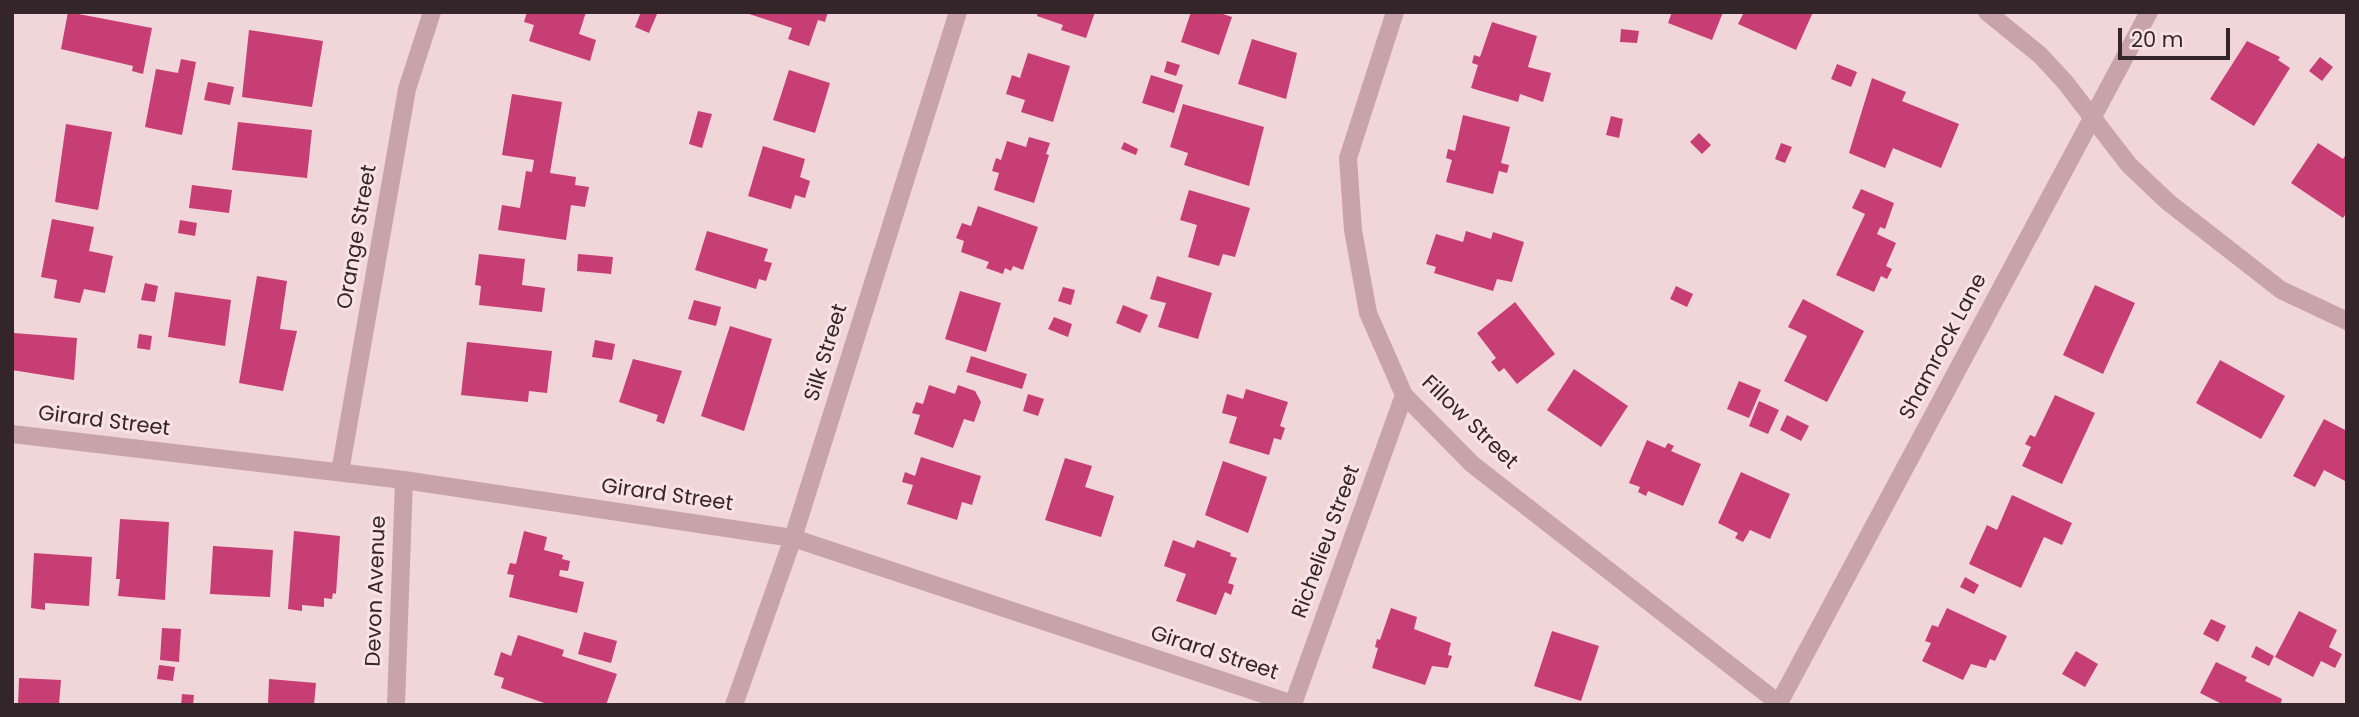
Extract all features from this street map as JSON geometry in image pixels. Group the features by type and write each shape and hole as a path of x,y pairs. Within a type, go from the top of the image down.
{"street":[{"name":"Orange Street","path":"340,472 407,89 432,12"},
{"name":"Silk Street","path":"734,705 793,538 958,12"},
{"name":"Fillow Street","path":"1395,12 1348,158 1353,230 1368,313 1404,395 1472,464 1780,704"},
{"path":"1987,12 2040,55 2065,82 2129,165 2168,202 2281,290 2347,321"},
{"name":"Shamrock Lane","path":"1780,704 2149,12"},
{"name":"Richelieu Street","path":"1292,704 1404,395"},
{"name":"Girard Street","path":"12,434 404,480 793,538 1292,704"},
{"name":"Devon Avenue","path":"396,705 404,480"}],"building":[{"path":"68,12 152,28 143,74 132,71 133,66 61,49"},
{"path":"527,12 586,12 579,34 596,40 590,61 529,41 534,25 524,22"},
{"path":"641,12 657,14 649,33 635,27"},
{"path":"828,12 825,22 818,20 809,46 788,39 792,28 746,13"},
{"path":"1038,12 1095,12 1086,38 1061,30 1063,25 1037,16"},
{"path":"1191,12 1217,12 1232,17 1219,55 1181,42"},
{"path":"1672,12 1723,12 1712,40 1668,23"},
{"path":"1744,12 1813,12 1796,50 1738,24"},
{"path":"1492,22 1537,36 1528,67 1551,73 1543,102 1520,94 1518,102 1471,88 1478,65 1472,63 1474,55 1480,57"},
{"path":"1621,29 1639,31 1637,43 1620,42"},
{"path":"249,30 323,41 312,107 242,97"},
{"path":"1252,39 1297,53 1286,99 1238,84"},
{"path":"2247,41 2280,57 2278,60 2290,68 2254,126 2210,99"},
{"path":"1028,53 1070,66 1053,122 1021,112 1025,100 1006,94 1012,75 1020,78"},
{"path":"2320,57 2333,67 2322,81 2309,71"},
{"path":"181,59 196,62 182,135 145,127 156,69 178,73"},
{"path":"1167,61 1180,65 1176,76 1164,72"},
{"path":"1837,64 1857,72 1851,87 1831,79"},
{"path":"789,70 830,83 815,133 773,120"},
{"path":"1151,75 1183,85 1174,113 1142,103"},
{"path":"1872,78 1906,92 1902,101 1959,124 1941,168 1893,148 1885,168 1849,153"},
{"path":"208,82 234,87 230,105 204,100"},
{"path":"512,94 562,102 550,173 576,177 575,185 589,187 585,207 571,205 566,240 498,230 502,205 520,208 526,171 532,172 534,160 502,155"},
{"path":"1183,104 1264,127 1249,186 1184,165 1188,153 1170,147"},
{"path":"698,111 712,114 702,148 689,144"},
{"path":"1463,115 1510,127 1501,163 1509,165 1507,173 1499,171 1493,194 1446,182 1452,160 1446,158 1448,149 1455,151"},
{"path":"1611,116 1623,119 1619,138 1606,135"},
{"path":"238,122 312,130 307,178 232,170"},
{"path":"66,124 112,132 98,210 55,202"},
{"path":"1699,133 1711,145 1702,154 1690,142"},
{"path":"1029,137 1050,143 1046,154 1049,155 1034,203 994,190 999,173 992,171 996,158 1001,160 1007,141 1026,147"},
{"path":"1124,142 1138,149 1136,155 1121,149"},
{"path":"1781,143 1792,147 1785,163 1775,159"},
{"path":"2318,143 2343,159 2347,153 2347,212 2343,218 2291,183"},
{"path":"763,146 805,159 800,177 810,181 805,198 795,195 791,209 748,196"},
{"path":"192,185 232,190 229,213 189,208"},
{"path":"1861,189 1894,203 1885,229 1880,227 1877,234 1896,243 1886,266 1892,269 1887,279 1881,276 1874,292 1836,275 1865,214 1852,208"},
{"path":"1189,190 1250,208 1235,257 1223,254 1219,266 1188,257 1197,225 1180,220"},
{"path":"978,206 1038,227 1023,270 1013,266 1011,271 1005,268 1003,274 986,268 989,262 961,252 964,241 956,238 962,223 971,226"},
{"path":"52,219 94,227 89,251 113,256 105,293 84,289 80,303 54,298 57,280 41,277"},
{"path":"180,220 197,223 195,236 178,233"},
{"path":"707,231 768,249 764,261 772,263 766,281 759,279 756,289 695,270"},
{"path":"1466,231 1491,239 1493,232 1524,242 1512,282 1497,279 1493,291 1434,273 1436,267 1426,264 1436,234 1463,242"},
{"path":"479,254 525,259 522,285 545,288 542,312 479,305 481,286 475,285"},
{"path":"578,254 613,257 611,274 577,271"},
{"path":"257,276 287,281 280,329 297,331 283,391 239,383"},
{"path":"1157,276 1212,293 1198,339 1158,327 1166,303 1150,299"},
{"path":"145,283 158,286 155,302 141,300"},
{"path":"2095,285 2135,303 2103,374 2063,355"},
{"path":"1676,286 1693,294 1687,307 1670,299"},
{"path":"1063,287 1075,290 1071,305 1058,301"},
{"path":"960,291 1001,303 986,352 945,339"},
{"path":"175,292 231,300 225,346 168,337"},
{"path":"1803,299 1864,331 1827,402 1784,381 1807,336 1788,327"},
{"path":"694,300 721,307 716,326 688,319"},
{"path":"1515,302 1555,354 1517,384 1504,368 1499,372 1491,362 1496,358 1477,333"},
{"path":"1123,305 1148,315 1140,333 1116,323"},
{"path":"1054,317 1072,324 1068,337 1048,329"},
{"path":"730,326 772,339 744,431 701,416"},
{"path":"14,333 77,338 74,380 12,370"},
{"path":"139,334 152,336 150,350 137,348"},
{"path":"595,340 615,344 612,360 592,357"},
{"path":"467,342 552,351 547,393 529,391 528,402 461,395"},
{"path":"971,356 1027,374 1022,389 966,372"},
{"path":"633,359 682,371 664,424 656,421 658,415 619,402"},
{"path":"2220,360 2285,396 2261,439 2196,403"},
{"path":"1574,369 1628,406 1601,447 1547,410"},
{"path":"1739,381 1761,390 1749,418 1727,409"},
{"path":"929,385 955,394 958,385 975,391 981,402 974,422 964,419 953,448 914,434 920,415 912,413 916,402 923,404"},
{"path":"1246,389 1288,402 1280,426 1285,428 1281,440 1274,438 1269,455 1229,443 1237,417 1222,413 1227,394 1243,399"},
{"path":"1028,394 1044,399 1038,416 1023,411"},
{"path":"2055,395 2095,413 2062,484 2022,466 2031,447 2025,444 2030,435 2035,437"},
{"path":"1759,401 1779,410 1768,434 1749,426"},
{"path":"1787,415 1809,426 1801,441 1780,430"},
{"path":"2324,419 2347,431 2347,482 2324,470 2315,487 2293,476"},
{"path":"1647,440 1665,448 1668,443 1674,446 1671,451 1701,464 1683,506 1648,491 1646,496 1638,492 1640,487 1629,483"},
{"path":"921,457 981,476 972,505 962,502 957,520 907,504 913,485 902,482 905,472 915,476"},
{"path":"1065,458 1092,466 1085,487 1114,496 1101,537 1045,520"},
{"path":"1223,461 1267,477 1248,533 1205,515"},
{"path":"1741,472 1790,494 1770,539 1750,530 1743,542 1735,538 1738,533 1718,523"},
{"path":"2012,495 2072,523 2062,545 2044,537 2021,588 1969,564 1987,525 1997,530"},
{"path":"120,519 169,522 165,600 118,596 120,579 116,579"},
{"path":"294,531 340,536 336,594 333,593 332,599 324,598 324,607 302,605 302,611 288,609"},
{"path":"524,531 547,537 544,550 563,555 562,559 570,561 568,571 560,570 559,576 584,582 577,613 509,597 514,575 507,574 510,563 516,564"},
{"path":"1173,540 1194,548 1197,540 1237,558 1228,583 1234,585 1231,595 1225,592 1216,615 1176,601 1186,574 1164,566"},
{"path":"213,546 273,550 270,597 210,594"},
{"path":"34,553 92,557 89,606 45,603 45,610 31,608"},
{"path":"1965,577 1979,585 1974,594 1960,587"},
{"path":"1391,608 1417,617 1414,629 1451,643 1448,655 1452,656 1448,668 1432,666 1425,685 1372,668 1378,648 1375,647 1377,639 1380,640"},
{"path":"1947,608 2007,636 1995,661 1990,659 1986,668 1971,664 1963,680 1922,661 1931,643 1925,641 1932,625 1938,627"},
{"path":"2299,611 2337,630 2329,647 2342,654 2335,668 2321,661 2313,677 2275,657"},
{"path":"2211,619 2226,626 2218,642 2203,634"},
{"path":"162,628 181,629 179,662 160,660"},
{"path":"1552,631 1599,646 1581,701 1534,686"},
{"path":"584,632 617,641 611,663 578,654"},
{"path":"518,635 564,650 562,656 617,674 606,705 550,705 501,688 504,678 494,675 501,652 511,656"},
{"path":"2256,646 2274,656 2269,666 2251,657"},
{"path":"2076,651 2098,664 2085,687 2062,674"},
{"path":"2216,662 2247,677 2245,681 2282,699 2280,705 2224,705 2200,693"},
{"path":"159,665 175,667 173,681 157,679"},
{"path":"19,678 61,680 59,705 18,705"},
{"path":"269,679 316,683 314,705 268,705"},
{"path":"182,694 194,695 193,705 181,705"}]}
